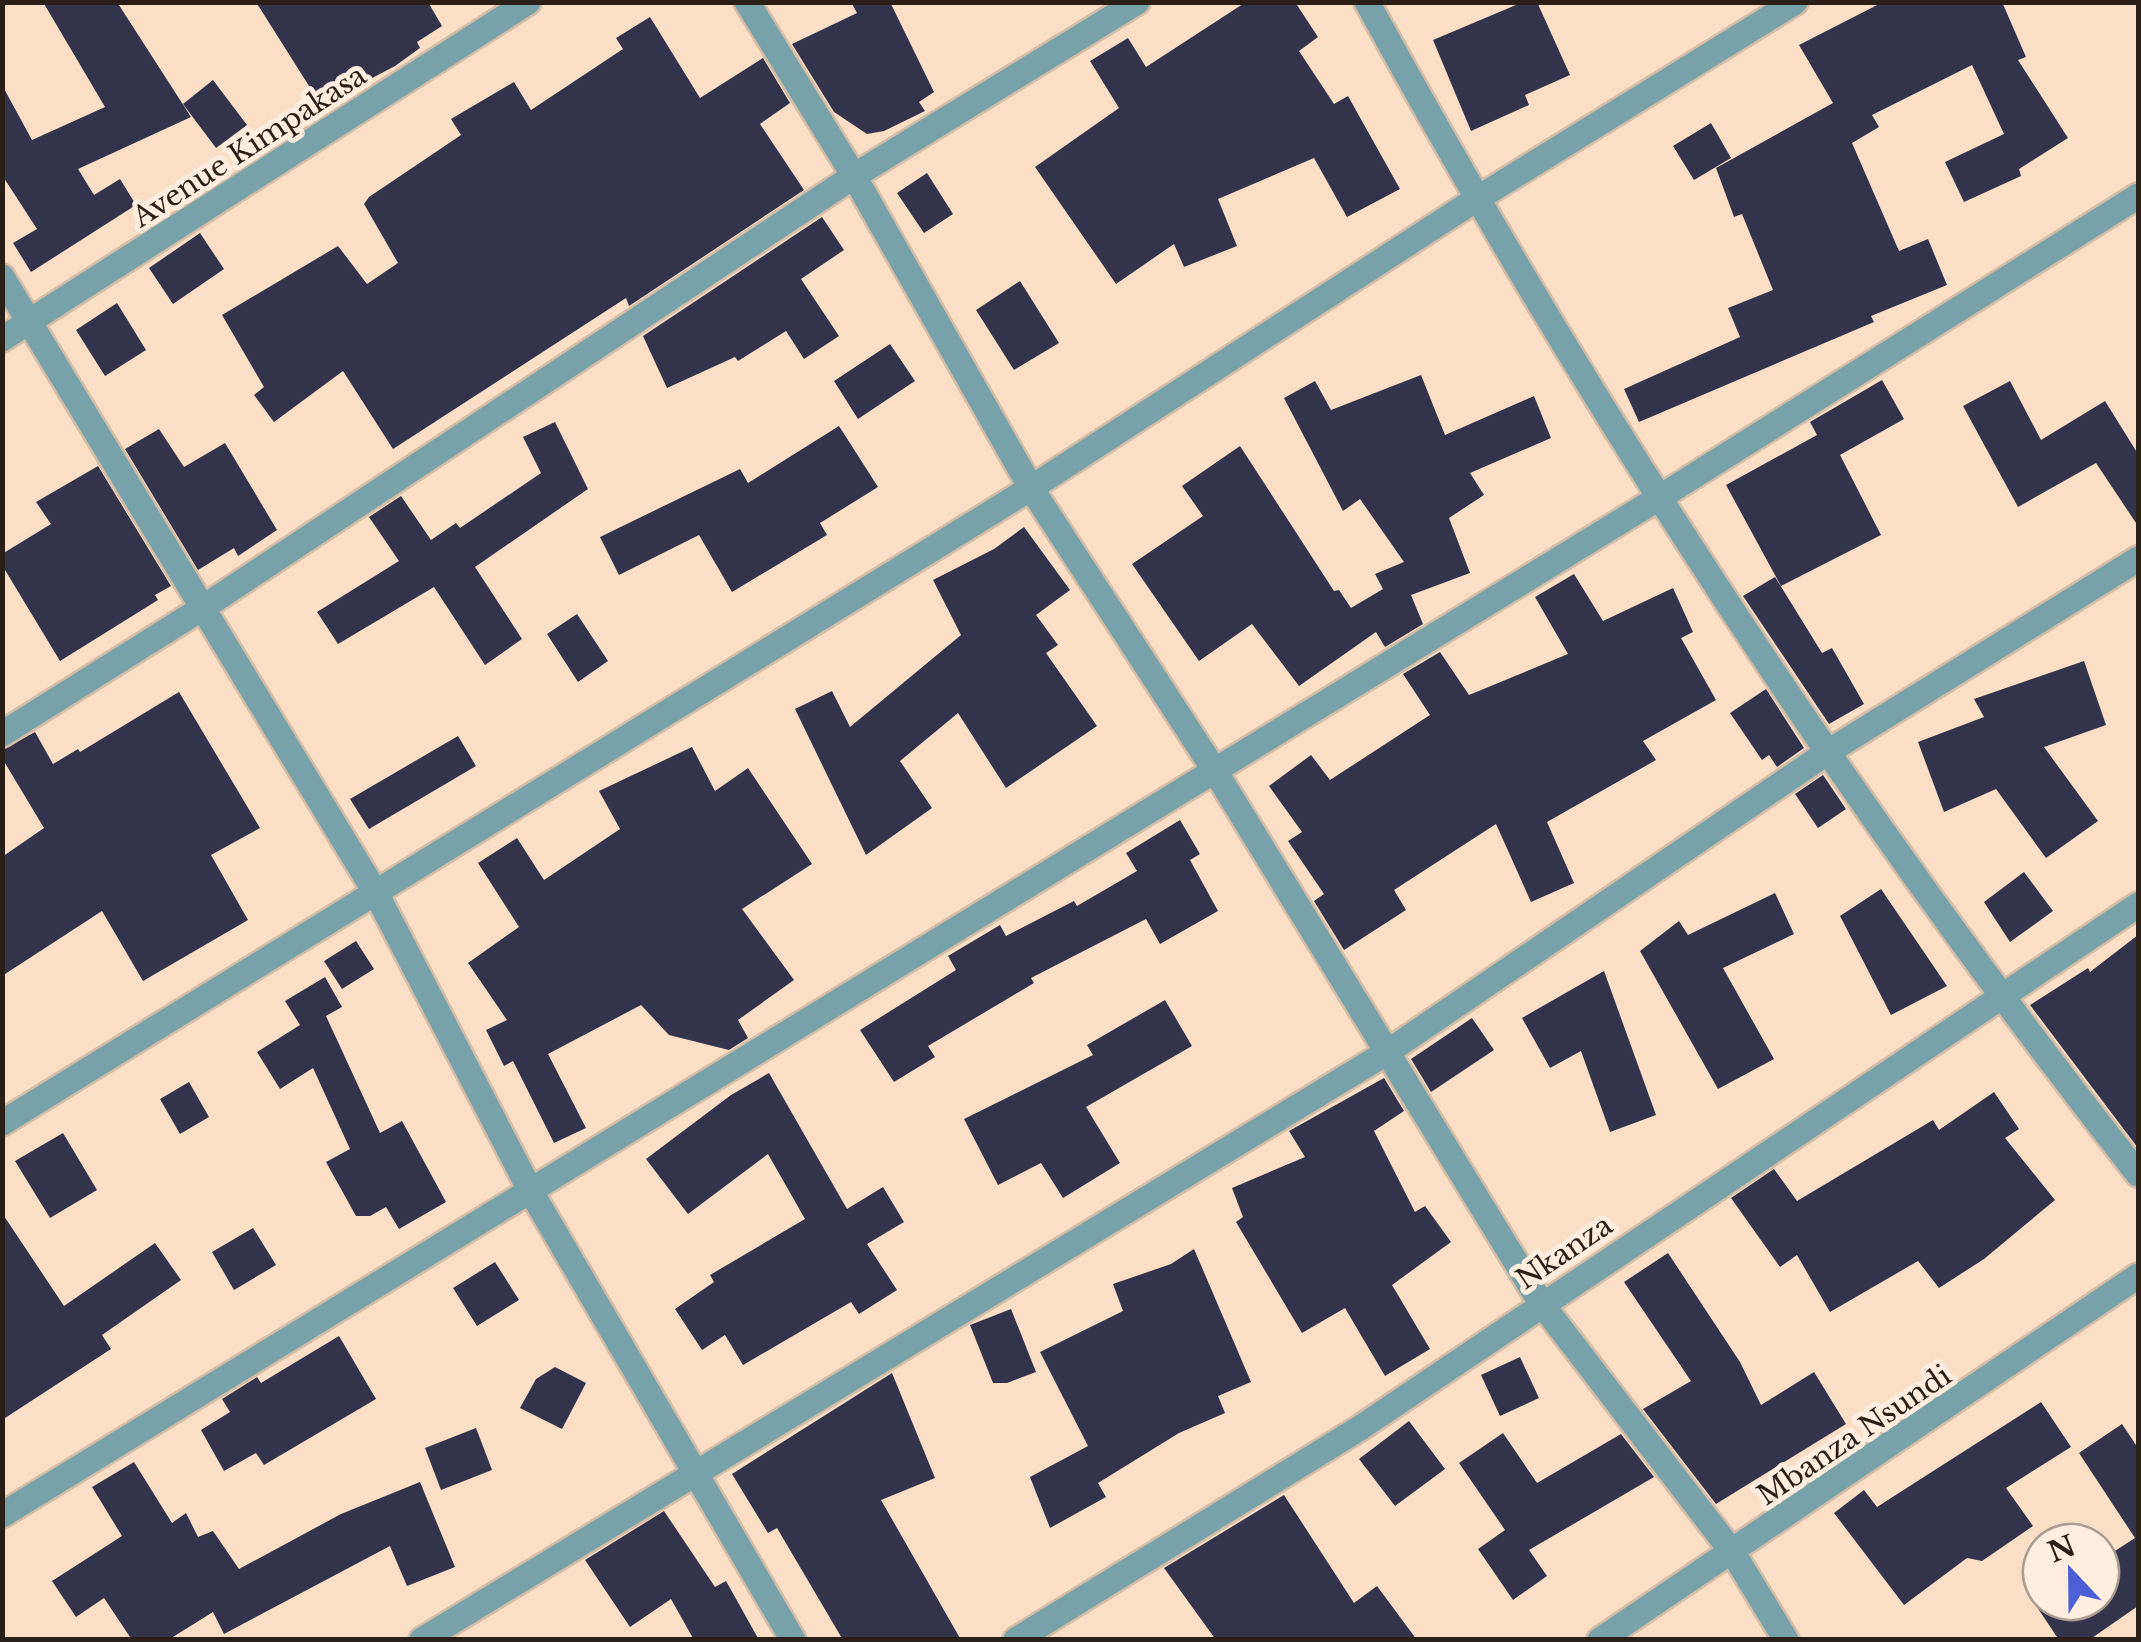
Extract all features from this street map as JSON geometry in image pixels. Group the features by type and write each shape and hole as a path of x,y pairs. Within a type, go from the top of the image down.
{"street":[{"name":"Avenue Kimpakasa","path":"2,339 528,2"},
{"path":"747,2 854,176 1032,488 1214,771 1541,1303 1733,1553 1786,1640"},
{"path":"2,734 201,609 854,176 1136,2"},
{"path":"1367,2 1475,200 1828,752 2000,998 2138,1174"},
{"path":"2,1123 1032,488 1475,200 1794,2"},
{"path":"2,1515 1662,496 2138,196"},
{"path":"2,278 377,895 530,1190 792,1640"},
{"path":"422,1640 692,1472 1386,1053 1828,752 2138,558"},
{"name":"Nkanza","path":"1016,1640 1360,1428 2138,905"},
{"name":"Mbanza Nsundi","path":"1600,1640 2138,1276"}],"building":[{"path":"43,2 117,2 191,117 78,169 94,195 120,179 136,205 31,272 13,243 37,229 2,175 2,85 32,140 105,107"},
{"path":"256,2 428,2 442,26 417,42 420,48 395,66 321,105"},
{"path":"851,2 890,2 934,92 919,102 925,111 884,131 867,134 834,112 792,44 857,13"},
{"path":"1246,2 1295,2 1318,37 1299,51 1334,104 1348,96 1400,189 1347,217 1314,158 1218,199 1237,246 1184,267 1174,244 1116,284 1035,167 1119,108 1090,61 1128,38 1146,67"},
{"path":"1523,2 1537,2 1570,75 1525,95 1529,105 1471,131 1433,40"},
{"path":"1883,2 2002,2 2026,57 2018,60 2068,138 2019,169 2021,176 1964,202 1945,162 2004,134 1972,65 1872,115 1879,127 1852,143 1899,251 1928,239 1947,285 1871,316 1874,322 1639,422 1624,389 1740,337 1728,308 1773,290 1742,214 1734,217 1716,168 1833,103 1799,45"},
{"path":"650,17 700,98 763,58 790,103 760,124 804,190 629,306 626,298 393,449 343,371 274,422 254,395 264,387 222,315 338,246 367,284 398,263 364,204 369,197 461,135 451,119 514,82 531,110 623,49 616,38"},
{"path":"213,80 247,125 216,148 183,104"},
{"path":"1711,123 1731,158 1694,180 1673,146"},
{"path":"927,173 953,214 924,233 897,193"},
{"path":"822,217 844,250 801,279 839,336 804,359 786,331 738,361 735,357 667,388 643,336"},
{"path":"200,233 224,269 173,304 149,268"},
{"path":"1020,281 1059,343 1014,370 976,310"},
{"path":"117,303 146,350 105,376 76,330"},
{"path":"890,344 915,381 858,419 834,381"},
{"path":"1421,375 1445,435 1534,396 1551,438 1470,473 1484,495 1449,518 1470,573 1411,595 1423,624 1385,647 1376,632 1299,686 1252,624 1199,661 1132,564 1203,516 1182,486 1240,446 1334,591 1339,590 1351,608 1383,589 1375,574 1404,562 1360,499 1343,511 1284,398 1315,381 1331,410"},
{"path":"1882,380 1904,419 1840,455 1881,535 1781,586 1726,485 1817,435 1810,422"},
{"path":"2010,381 2041,440 2105,401 2138,454 2138,526 2096,463 2018,507 1963,406"},
{"path":"555,422 588,489 475,567 522,639 485,665 434,587 338,644 317,612 399,561 369,517 401,496 431,540 456,523 460,528 541,473 523,437"},
{"path":"839,426 878,487 820,523 827,535 732,592 699,535 619,575 600,537 740,469 748,483"},
{"path":"159,429 184,467 225,443 277,530 238,556 234,548 198,570 125,449"},
{"path":"98,466 171,586 155,595 158,600 60,661 2,565 2,554 51,524 36,502"},
{"path":"1024,527 1070,590 1036,615 1058,645 1046,653 1097,726 1006,788 958,713 900,761 932,808 866,855 795,709 832,691 850,727 961,635 933,580 994,549"},
{"path":"1574,574 1603,621 1673,588 1693,632 1681,638 1716,700 1643,741 1656,760 1547,822 1574,883 1531,902 1496,824 1394,890 1406,910 1344,950 1314,901 1324,894 1288,841 1302,832 1269,786 1311,755 1330,780 1430,715 1403,674 1440,652 1469,695 1568,654 1535,597"},
{"path":"1775,577 1822,653 1832,648 1864,704 1829,724 1743,596"},
{"path":"577,614 608,661 578,682 547,634"},
{"path":"2084,661 2106,725 2044,747 2098,821 2046,858 1996,789 1944,812 1918,742 1984,717 1974,699"},
{"path":"1766,689 1804,748 1777,767 1769,755 1762,760 1730,713"},
{"path":"179,692 260,828 211,855 248,920 143,981 102,911 2,976 2,857 44,828 2,758 2,750 35,732 53,764"},
{"path":"458,736 476,766 369,829 350,799"},
{"path":"692,747 715,791 748,768 812,864 742,909 794,980 738,1020 748,1038 729,1050 669,1035 641,1005 548,1054 586,1128 554,1143 513,1061 504,1066 486,1030 507,1020 468,963 519,927 478,863 517,838 544,880 620,829 599,791"},
{"path":"1823,775 1846,809 1818,828 1795,794"},
{"path":"1180,820 1200,854 1190,860 1218,911 1160,944 1146,919 1031,978 1034,983 928,1046 935,1057 894,1082 860,1030 956,970 948,956 1000,925 1006,936 1074,901 1077,906 1137,871 1126,853"},
{"path":"2024,872 2053,911 2010,942 1984,902"},
{"path":"1881,889 1947,986 1891,1015 1840,916"},
{"path":"1775,893 1794,934 1723,968 1774,1059 1718,1089 1640,951 1679,921 1688,935"},
{"path":"2138,935 2138,1148 2030,1005 2088,968 2090,972"},
{"path":"356,941 374,969 342,989 324,961"},
{"path":"1604,971 1656,1115 1610,1132 1581,1051 1550,1068 1522,1018"},
{"path":"325,977 342,1007 326,1016 380,1133 402,1121 446,1202 399,1229 386,1207 370,1216 356,1216 326,1162 350,1149 313,1068 280,1089 257,1052 300,1025 285,1001"},
{"path":"1165,1000 1192,1046 1086,1107 1120,1163 1063,1198 1041,1163 998,1185 964,1119 1093,1055 1087,1045"},
{"path":"1472,1018 1494,1050 1431,1092 1411,1059"},
{"path":"769,1073 847,1209 883,1187 904,1222 867,1244 897,1290 859,1314 851,1302 743,1365 725,1335 702,1350 675,1309 714,1282 710,1275 805,1219 768,1154 688,1214 646,1159 731,1095"},
{"path":"1384,1078 1404,1111 1374,1131 1415,1212 1425,1206 1451,1242 1392,1285 1430,1349 1385,1376 1345,1308 1302,1333 1236,1222 1243,1217 1232,1188 1305,1157 1289,1131"},
{"path":"189,1082 209,1117 180,1134 160,1099"},
{"path":"1994,1092 2019,1129 2005,1138 2055,1200 1984,1259 1939,1288 1918,1261 1830,1312 1797,1255 1780,1267 1731,1198 1774,1169 1797,1201 1933,1120 1939,1130"},
{"path":"63,1133 97,1190 50,1218 15,1161"},
{"path":"2,1213 64,1306 155,1243 181,1280 102,1335 111,1349 2,1420"},
{"path":"253,1228 276,1265 234,1290 212,1252"},
{"path":"1194,1249 1251,1382 1218,1396 1225,1413 1179,1433 1098,1483 1106,1497 1050,1528 1030,1477 1088,1446 1040,1352 1123,1311 1113,1284 1171,1264"},
{"path":"1668,1253 1740,1362 1761,1405 1814,1372 1846,1424 1716,1504 1643,1409 1691,1381 1624,1282"},
{"path":"495,1262 519,1300 477,1326 453,1288"},
{"path":"1011,1309 1036,1372 1007,1383 993,1383 970,1325"},
{"path":"339,1336 376,1399 264,1465 256,1453 224,1471 201,1430 230,1412 222,1399 257,1377 261,1383"},
{"path":"1520,1357 1539,1398 1500,1416 1481,1375"},
{"path":"555,1367 586,1383 562,1429 520,1408 536,1379"},
{"path":"892,1373 935,1478 881,1500 961,1640 843,1640 777,1528 768,1533 732,1474"},
{"path":"2041,1402 2071,1447 2006,1488 2030,1522 2021,1522 2021,1534 1982,1561 1967,1558 1904,1605 1834,1513 1864,1490 1877,1507"},
{"path":"1409,1421 1445,1469 1395,1506 1359,1459"},
{"path":"2122,1424 2138,1448 2138,1606 2121,1618 2121,1547 2135,1538 2079,1453"},
{"path":"476,1428 492,1470 441,1490 425,1448"},
{"path":"1503,1433 1537,1483 1621,1434 1654,1477 1529,1550 1547,1576 1513,1600 1478,1549 1505,1530 1459,1463"},
{"path":"134,1462 172,1523 186,1513 198,1537 213,1531 239,1569 341,1514 420,1482 455,1567 407,1586 390,1546 224,1634 213,1612 168,1640 132,1640 104,1598 76,1617 52,1581 122,1536 92,1487"},
{"path":"1284,1495 1354,1603 1377,1586 1417,1640 1216,1640 1164,1568"},
{"path":"664,1511 715,1587 726,1581 759,1640 694,1640 671,1599 630,1627 585,1560"},
{"path":"2047,1622 2115,1622 2089,1640 2059,1640"}]}
